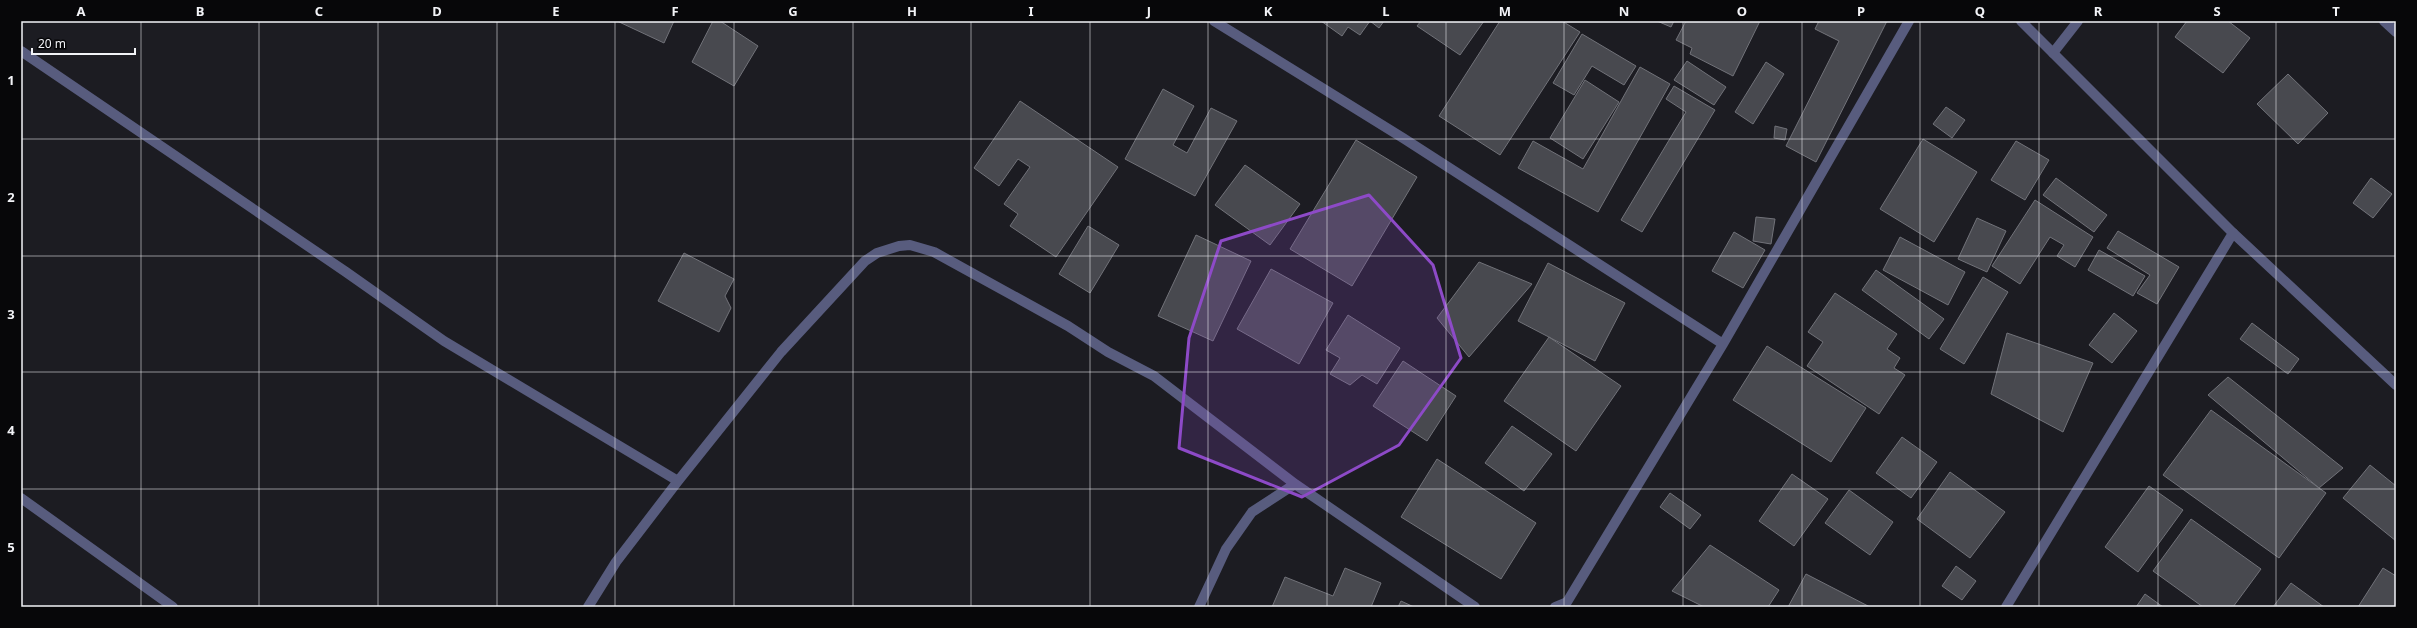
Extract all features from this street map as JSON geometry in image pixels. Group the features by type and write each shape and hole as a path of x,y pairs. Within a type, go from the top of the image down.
{"street":[{"path":"1214,21 1403,138 1723,344"},
{"path":"1555,607 1568,602 1723,344 1909,21"},
{"path":"2021,21 2233,233 2396,385"},
{"path":"2053,53 2078,21"},
{"path":"2384,21 2396,32"},
{"path":"21,50 346,272 444,342 678,481"},
{"path":"2006,607 2233,233"},
{"path":"588,607 616,562 678,481 781,352 865,261 887,248 910,245 934,252 1068,326 1108,352 1154,376 1295,484 1475,607"},
{"path":"1199,607 1226,549 1252,512 1295,484"},
{"path":"21,498 173,607"}],"highlighted area":[{"path":"1369,195 1433,265 1461,358 1399,445 1302,497 1179,448 1189,338 1221,241"}],"building":[{"path":"617,21 674,21 664,43"},
{"path":"713,21 720,21 758,46 734,86 692,62"},
{"path":"1321,21 1370,21 1360,35 1348,27 1342,36"},
{"path":"1370,21 1384,21 1379,28"},
{"path":"1421,21 1484,21 1460,55 1417,26"},
{"path":"1500,21 1562,21 1580,32 1500,155 1439,116"},
{"path":"1657,21 1674,21 1671,27"},
{"path":"1686,21 1760,21 1733,76 1690,54 1692,48 1676,40"},
{"path":"1819,21 1887,21 1816,162 1786,146 1839,41 1815,29"},
{"path":"2187,21 2228,21 2250,38 2223,73 2175,37"},
{"path":"1582,34 1636,66 1624,85 1592,66 1574,95 1553,83"},
{"path":"1687,61 1726,87 1714,105 1674,80"},
{"path":"1766,62 1784,74 1753,124 1735,112"},
{"path":"1640,67 1670,84 1598,212 1518,168 1533,141 1583,169"},
{"path":"2288,74 2328,113 2298,144 2257,104"},
{"path":"1585,80 1619,102 1583,159 1550,138"},
{"path":"1674,86 1715,110 1642,232 1621,220 1686,112 1666,99"},
{"path":"1163,89 1194,106 1173,145 1187,153 1211,108 1237,121 1195,196 1125,159"},
{"path":"1020,101 1118,167 1056,257 1010,226 1018,214 1004,204 1030,167 1018,159 999,186 974,168"},
{"path":"1946,107 1965,120 1952,138 1933,124"},
{"path":"1775,126 1787,129 1785,140 1774,138"},
{"path":"1923,139 1977,172 1934,242 1880,209"},
{"path":"1356,140 1417,177 1352,286 1290,249"},
{"path":"2016,141 2049,160 2025,200 1991,180"},
{"path":"1245,165 1300,204 1270,245 1215,205"},
{"path":"2056,178 2107,215 2094,232 2043,195"},
{"path":"2371,178 2392,194 2373,218 2353,203"},
{"path":"2035,200 2093,237 2075,267 2057,256 2064,245 2050,237 2020,284 1992,266"},
{"path":"1756,217 1775,219 1771,244 1753,241"},
{"path":"1977,218 2006,231 1987,272 1958,259"},
{"path":"1088,226 1119,245 1090,293 1059,274"},
{"path":"2118,231 2179,267 2157,304 2137,293 2150,275 2107,248"},
{"path":"1734,232 1765,250 1743,288 1712,271"},
{"path":"1196,235 1251,261 1213,341 1158,316"},
{"path":"1900,237 1965,272 1948,305 1883,270"},
{"path":"2099,250 2145,276 2133,296 2088,270"},
{"path":"684,253 734,279 725,296 731,308 719,332 658,301"},
{"path":"1479,262 1532,284 1469,357 1437,318"},
{"path":"1548,263 1625,303 1595,361 1518,321"},
{"path":"1271,269 1333,303 1299,364 1237,329"},
{"path":"1876,270 1944,319 1929,339 1862,290"},
{"path":"1983,277 2008,292 1964,364 1940,349"},
{"path":"1835,293 1897,334 1887,349 1900,358 1894,368 1905,375 1879,414 1807,366 1823,342 1808,332"},
{"path":"2114,313 2137,331 2112,363 2089,345"},
{"path":"1348,315 1400,348 1377,384 1362,375 1350,385 1330,374 1340,358 1326,350"},
{"path":"2252,323 2299,359 2288,374 2240,339"},
{"path":"2007,333 2093,363 2063,432 1991,394"},
{"path":"1549,337 1621,386 1576,451 1504,401"},
{"path":"1767,346 1866,408 1831,462 1733,400"},
{"path":"1403,361 1456,396 1427,441 1373,406"},
{"path":"2228,377 2343,468 2319,488 2208,395"},
{"path":"2211,410 2326,493 2279,558 2163,475"},
{"path":"1512,426 1552,454 1524,491 1485,463"},
{"path":"1902,437 1937,462 1911,498 1876,473"},
{"path":"1437,459 1536,523 1501,579 1401,517"},
{"path":"2370,465 2396,486 2396,541 2343,498"},
{"path":"1950,472 2005,512 1970,558 1917,519"},
{"path":"1792,474 1828,499 1794,546 1759,521"},
{"path":"2149,486 2183,510 2138,572 2105,547"},
{"path":"1849,490 1893,522 1870,555 1825,523"},
{"path":"1670,493 1701,515 1690,529 1660,507"},
{"path":"2191,519 2261,569 2233,607 2203,607 2153,571"},
{"path":"1710,545 1779,590 1768,607 1704,607 1672,591"},
{"path":"1956,566 1976,581 1962,600 1942,586"},
{"path":"1345,568 1381,583 1371,607 1272,607 1285,577 1333,596"},
{"path":"2383,568 2396,576 2396,607 2358,607"},
{"path":"1806,574 1870,607 1788,607"},
{"path":"2291,583 2324,607 2273,607"},
{"path":"2145,594 2163,607 2136,607"},
{"path":"1401,601 1414,607 1398,607"}]}
